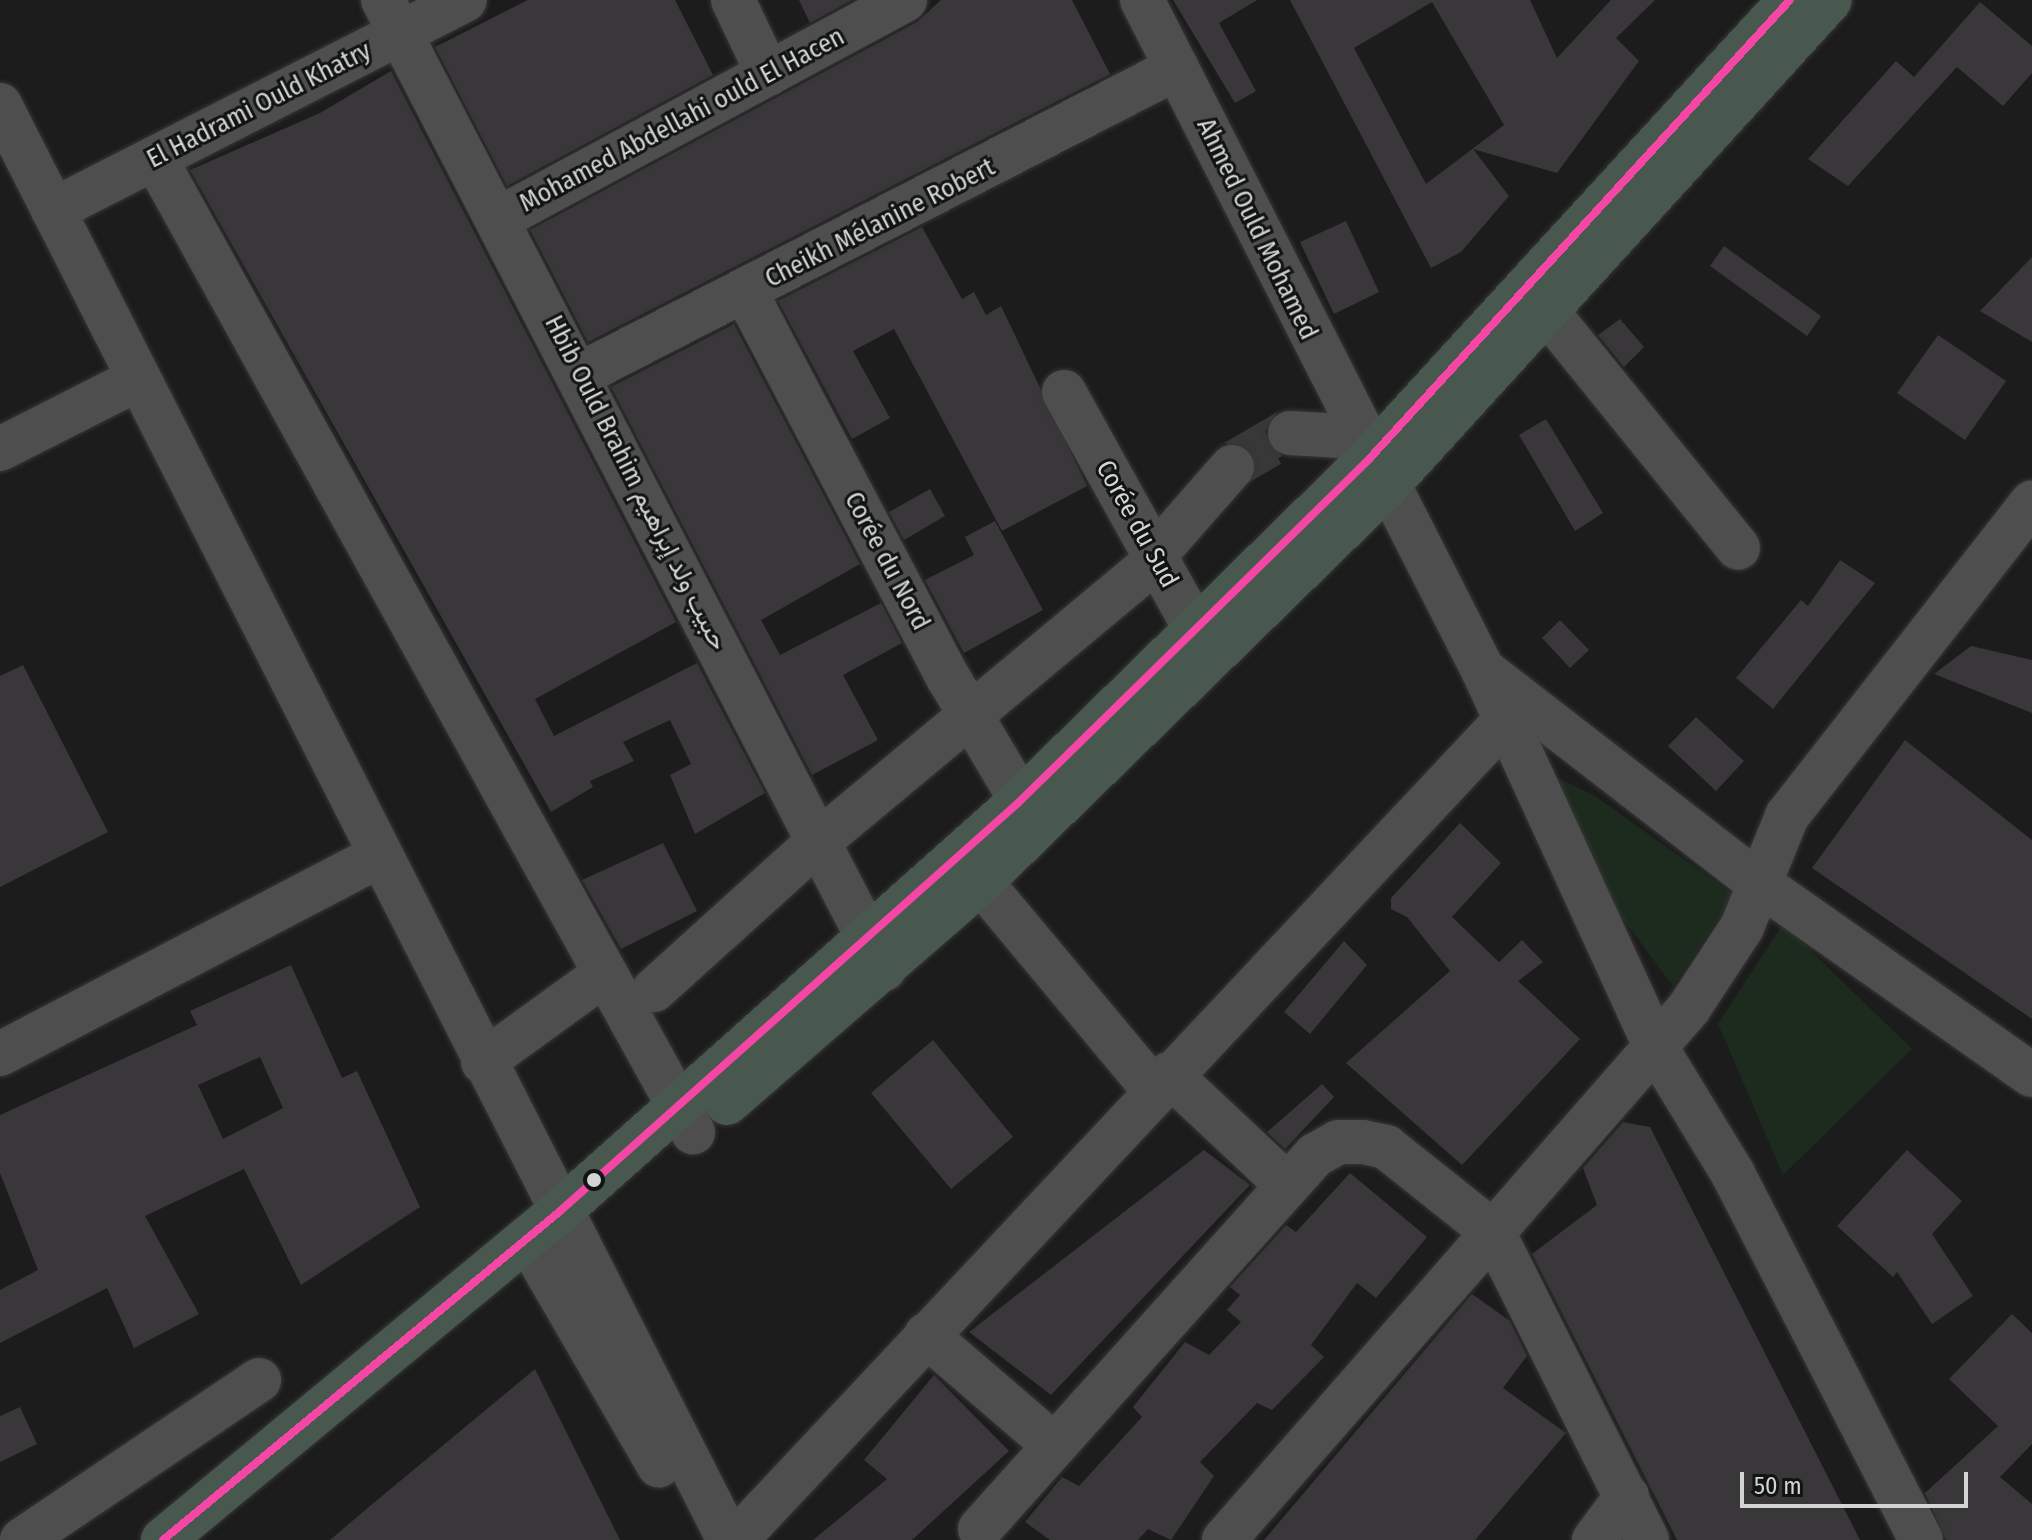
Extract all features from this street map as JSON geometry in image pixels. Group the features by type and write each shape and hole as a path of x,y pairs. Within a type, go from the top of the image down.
{"highway":[{"path":"206,1540 558,1238 686,1119 876,955 1028,815 1206,640 1790,0"},
{"path":"1372,461 1548,313 1830,0"},
{"path":"163,1540 558,1238"}],"street":[{"name":"El Hadrami Ould Khatry","path":"53,210 155,158 391,17 465,0"},
{"path":"733,0 768,74"},
{"name":"Mohamed Abdellahi ould El Hacen","path":"500,218 905,0"},
{"name":"Ahmed Ould Mohamed","path":"1142,0 1372,461 1483,670 1503,723 1655,1046 1733,1174 1921,1540"},
{"name":"Hbib Ould Brahim حبيب ولد إبراهيم","path":"391,17 581,374 876,955"},
{"name":"Cheikh Mélanine Robert","path":"581,374 1177,68"},
{"path":"0,105 483,1062 558,1238 702,1540"},
{"path":"155,158 602,976 686,1119"},
{"name":"Corée du Nord","path":"745,291 970,718 1028,815"},
{"path":"1548,313 1738,548"},
{"path":"0,449 138,379"},
{"name":"Corée du Sud","path":"1064,392 1156,558 1206,640"},
{"path":"1290,433 1372,461"},
{"path":"654,990 818,842 970,718 1156,558 1232,467"},
{"path":"1224,1540 1717,972 1760,884 1787,816 2032,502"},
{"path":"1483,670 1760,884 2032,1075"},
{"path":"736,1540 1162,1082 1503,723"},
{"path":"0,1054 379,856"},
{"path":"970,870 1162,1082 1286,1184"},
{"path":"483,1062 602,976"},
{"path":"980,1529 1286,1184 1338,1142 1386,1147 1493,1232 1647,1540"},
{"path":"558,1238 729,1540"},
{"path":"926,1335 1054,1445"},
{"path":"22,1540 259,1380"},
{"path":"1594,1540 1627,1496"}],"green space":[{"path":"1542,770 1595,796 1734,895 1673,986 1572,851"},
{"path":"1783,924 1912,1049 1783,1175 1718,1024"}],"building":[{"path":"528,0 675,0 713,75 507,186 435,47"},
{"path":"799,0 852,0 810,23"},
{"path":"941,0 1072,0 1110,74 588,342 530,230 917,22"},
{"path":"1173,0 1257,0 1219,23 1256,91 1235,103"},
{"path":"1290,0 1530,0 1557,58 1611,0 1655,0 1616,38 1639,61 1557,173 1473,149 1509,196 1461,252 1431,268","holes":["1432,2 1504,125 1426,184 1354,48"]},
{"path":"1980,2 2032,46 2032,73 2003,106 1957,67 1848,186 1808,159 1896,61 1914,77"},
{"path":"391,71 676,622 535,699 554,736 697,663 765,793 695,834 670,775 691,764 670,720 623,742 634,761 590,781 593,787 551,812 190,170 320,113"},
{"path":"1346,221 1379,292 1334,314 1300,242"},
{"path":"922,227 962,299 974,292 986,315 1001,306 1087,486 1002,531 894,329 853,351 890,418 852,439 778,301"},
{"path":"1724,246 1821,316 1807,336 1710,266"},
{"path":"2032,257 2032,342 1980,311"},
{"path":"1620,319 1644,347 1624,367 1598,335"},
{"path":"734,324 860,564 761,620 780,655 881,603 902,643 843,675 878,740 812,775 611,387"},
{"path":"1938,335 2006,381 1965,440 1897,393"},
{"path":"1277,412 1265,432 1282,456 1256,473 1249,449 1224,443"},
{"path":"1546,419 1603,513 1575,531 1519,435"},
{"path":"930,489 945,516 904,540 889,512"},
{"path":"995,521 1043,610 964,653 925,580 974,555 965,537"},
{"path":"1840,560 1875,583 1773,709 1736,678 1801,600 1808,606"},
{"path":"1560,620 1589,650 1570,668 1542,638"},
{"path":"1971,646 2032,660 2032,713 1934,674"},
{"path":"23,665 108,832 0,887 0,676"},
{"path":"1696,717 1744,761 1716,791 1668,746"},
{"path":"1905,740 2032,840 2032,1019 1812,868"},
{"path":"1460,823 1501,863 1452,917 1499,962 1522,940 1543,962 1518,981 1580,1039 1462,1165 1346,1063 1450,971 1407,917 1391,909 1391,898"},
{"path":"663,843 697,911 621,949 582,880"},
{"path":"1344,941 1367,965 1310,1034 1284,1012"},
{"path":"291,965 342,1078 357,1071 420,1207 301,1285 244,1169 145,1216 199,1314 134,1348 107,1288 0,1343 0,1290 38,1270 0,1173 0,1115 197,1025 190,1011","holes":["260,1057 283,1108 223,1139 198,1085"]},
{"path":"933,1040 1013,1137 951,1189 871,1093"},
{"path":"1322,1084 1334,1097 1285,1149 1267,1132"},
{"path":"1623,1122 1650,1127 1860,1540 1677,1540 1532,1254 1597,1205 1583,1168"},
{"path":"1204,1150 1250,1185 1051,1395 969,1332"},
{"path":"1907,1150 1962,1201 1932,1234 1973,1296 1932,1324 1897,1272 1893,1277 1837,1226"},
{"path":"1350,1173 1427,1237 1376,1298 1357,1283 1311,1345 1324,1357 1272,1410 1257,1403 1200,1462 1214,1476 1171,1540 1148,1529 1138,1540 1050,1540 1025,1522 1062,1477 1079,1486 1142,1417 1133,1407 1185,1342 1209,1355 1241,1322 1227,1310 1240,1295 1230,1287 1286,1225 1296,1232"},
{"path":"1472,1294 1510,1321 1527,1356 1503,1388 1566,1433 1475,1540 1264,1540"},
{"path":"2012,1314 2032,1333 2032,1444 2000,1477 2032,1504 2032,1540 1946,1540 1925,1493 1998,1426 1949,1379"},
{"path":"535,1369 620,1540 330,1540 364,1511"},
{"path":"934,1375 1009,1451 912,1540 813,1540 887,1479 864,1460"},
{"path":"20,1407 37,1444 0,1462 0,1416"}],"tunnel":[{"path":"1232,467 1290,433"}],"transit line":[{"path":"163,1540 559,1212 1018,803 1370,458 1790,0"}]}
